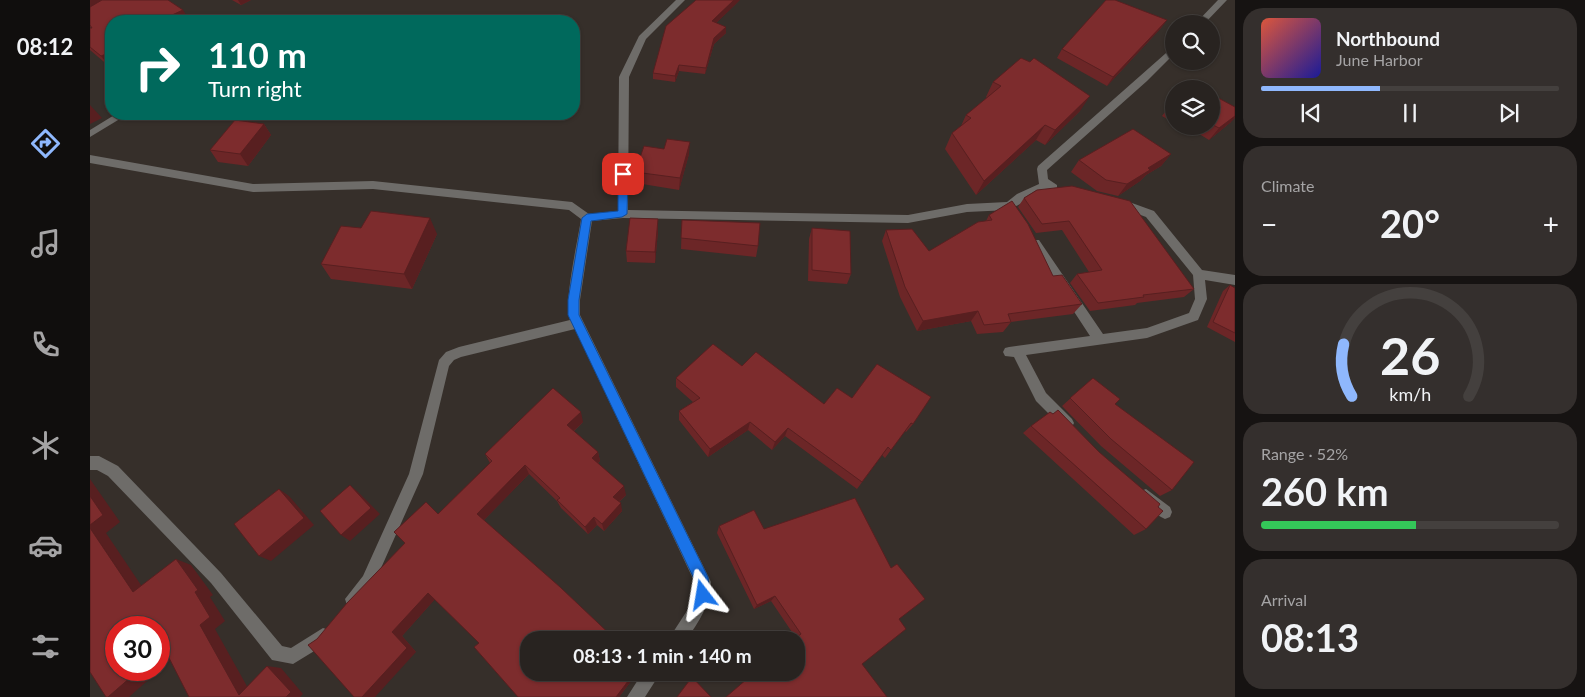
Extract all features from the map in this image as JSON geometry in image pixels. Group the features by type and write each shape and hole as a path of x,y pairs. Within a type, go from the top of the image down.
{"street":[{"path":"622,214 624,77 642,38 681,0"},
{"path":"1208,15 1223,0"},
{"path":"1061,190 1046,184 1041,176 1042,169 1165,58"},
{"path":"90,134 113,120"},
{"path":"90,159 252,188 374,185 572,206 581,211 587,218 574,300 574,315 703,582 703,595 699,608 682,631"},
{"path":"587,218 622,214 908,218 967,208 1012,210 1021,197 1046,184"},
{"path":"1075,431 1041,398 1014,352 1148,333 1194,316 1201,299 1200,274 1150,214 1114,201"},
{"path":"1025,230 1100,340"},
{"path":"1200,274 1235,280"},
{"path":"345,609 368,581 416,474 443,364 450,356 459,352 578,323"},
{"path":"90,464 99,463 113,471 216,578 278,654 293,656 322,636 334,622"},
{"path":"1137,488 1165,512"},
{"path":"635,697 647,681"}],"building":[{"path":"102,0 168,0 183,10 172,15 105,15 105,54 101,56 90,47 90,28 92,28 90,25 90,7"},
{"path":"696,0 734,0 712,21 726,27 714,38 706,68 679,65 675,76 653,73 666,26"},
{"path":"1106,0 1115,0 1165,19 1165,22 1113,77 1062,49"},
{"path":"1021,58 1030,62 1034,58 1090,96 1055,130 1045,125 984,181 952,133 971,118 966,115 1001,86 993,82"},
{"path":"1220,99 1235,107 1235,116 1220,127"},
{"path":"235,120 264,124 240,154 210,150"},
{"path":"1133,129 1171,154 1127,184 1106,180 1079,160"},
{"path":"667,139 690,142 680,178 635,172 644,146 664,149"},
{"path":"1072,186 1130,201 1194,289 1098,303 1077,274 1102,270 1069,221 1042,224 1024,198 1037,190"},
{"path":"1012,201 1028,224 1053,276 1062,275 1082,304 1008,314 1011,322 984,325 978,311 923,321 905,287 886,230 912,229 929,251 978,222 992,220 989,215"},
{"path":"371,211 430,218 404,274 321,264 341,226 361,228"},
{"path":"630,218 658,219 655,252 626,251"},
{"path":"682,220 760,223 758,246 681,238"},
{"path":"812,228 850,231 851,274 812,270"},
{"path":"1230,285 1235,288 1235,333 1213,322"},
{"path":"713,344 742,366 756,352 824,404 837,388 852,398 877,364 931,397 913,424 911,423 891,450 888,447 862,482 788,428 775,442 750,422 710,449 679,411 700,398 676,378"},
{"path":"1093,378 1120,399 1115,404 1194,462 1172,490 1111,439 1070,398"},
{"path":"553,388 581,412 567,425 598,452 592,458 624,486 613,497 621,503 602,524 594,517 585,527 557,500 560,498 525,465 477,514 606,631 520,631 520,681 628,681 616,697 518,697 474,647 479,643 428,593 392,632 407,648 362,697 354,697 308,645 317,639 347,603 405,543 394,532 426,502 438,514 492,461 485,454"},
{"path":"1058,410 1099,452 1160,504 1158,507 1163,511 1146,529 1031,426 1050,412 1053,414"},
{"path":"350,485 371,508 341,535 320,511"},
{"path":"279,489 304,518 259,556 234,524"},
{"path":"90,496 103,515 90,525"},
{"path":"855,498 891,568 897,564 925,599 899,619 906,629 862,664 887,697 726,697 745,681 805,681 805,631 799,631 775,596 757,605 719,526 754,510 764,529"},
{"path":"90,528 133,592 176,559 198,590 195,592 210,617 200,625 239,695 267,666 291,692 286,697 189,697 170,660 170,616 105,616 105,681 126,681 106,697 90,672"},
{"path":"689,681 696,681 711,697 677,697"}],"route":[{"path":"623,174 622,214 587,218 574,300 574,315 703,582 703,595"}]}
